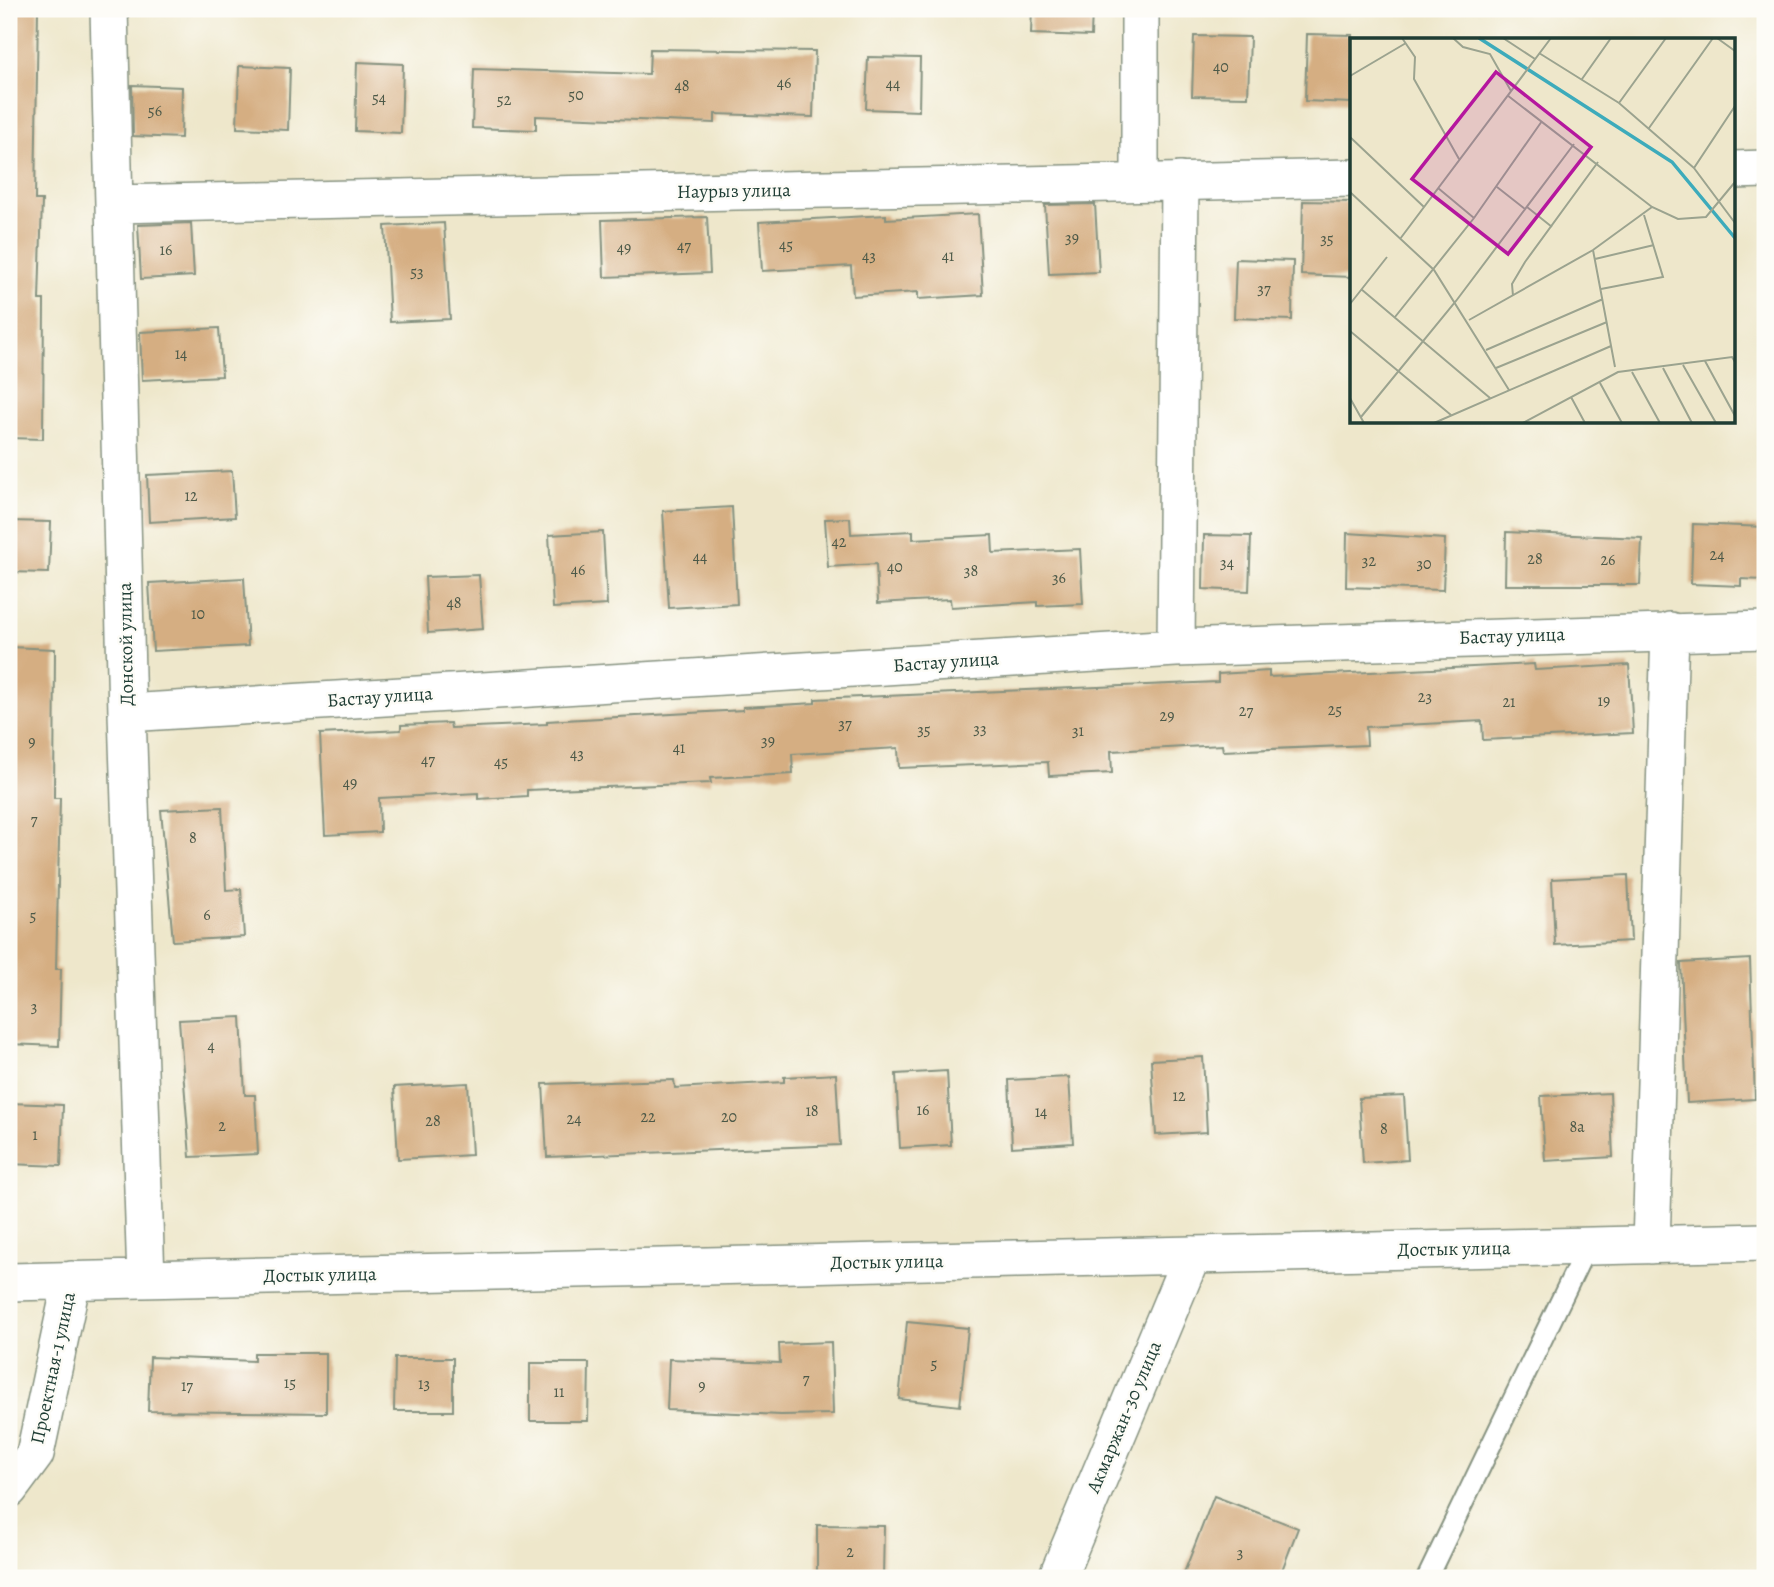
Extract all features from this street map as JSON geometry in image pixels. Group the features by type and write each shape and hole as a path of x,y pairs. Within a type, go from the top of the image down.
{"street":[{"name":"Донской улица","path":"109,9 127,713 146,1279"},
{"path":"1140,9 1140,182"},
{"path":"1736,170 1765,169"},
{"name":"Наурыз улица","path":"115,204 1350,178"},
{"path":"1177,648 1180,181"},
{"name":"Бастау улица","path":"127,713 1177,648 1765,630"},
{"path":"1651,1245 1670,631"},
{"name":"Достык улица","path":"9,1282 1765,1242"},
{"name":"Акмаржан-30 улица","path":"1057,1578 1192,1255"},
{"name":"Проектная-1 улица","path":"9,1489 35,1454 72,1280"}],"lane":[{"path":"1427,1578 1587,1246"}],"building":[{"path":"9,9 38,9 35,200 42,200 39,300 44,300 43,439 9,438"},
{"path":"1032,9 1092,9 1091,36 1031,34"},
{"path":"1307,34 1352,35 1350,103 1305,101"},
{"path":"1194,36 1250,37 1248,97 1192,96"},
{"path":"650,49 815,51 813,117 715,114 715,123 536,116 536,130 472,128 474,69 649,74"},
{"path":"868,57 920,58 919,111 866,109"},
{"path":"357,62 403,64 401,133 355,131"},
{"path":"239,66 290,68 288,130 237,128"},
{"path":"132,85 182,87 181,138 133,136"},
{"path":"1303,201 1350,202 1350,277 1301,275"},
{"path":"1095,204 1099,272 1049,274 1045,205"},
{"path":"978,214 983,295 918,299 918,292 853,296 851,266 762,271 759,222 886,215 886,219"},
{"path":"707,217 710,273 604,277 602,220"},
{"path":"191,223 194,276 141,279 138,225"},
{"path":"444,223 450,319 390,322 385,226"},
{"path":"1236,259 1293,261 1292,320 1234,318"},
{"path":"219,328 222,376 142,380 140,332"},
{"path":"232,471 235,517 149,522 147,475"},
{"path":"732,507 737,604 669,608 663,511"},
{"path":"850,518 851,534 913,531 913,539 992,535 993,553 1080,549 1083,604 1037,606 1037,602 951,607 950,599 878,603 876,564 828,567 825,519"},
{"path":"9,521 51,522 49,573 9,572"},
{"path":"1693,524 1765,527 1765,580 1741,579 1741,586 1691,584"},
{"path":"603,532 607,605 553,608 549,535"},
{"path":"1506,532 1642,538 1640,585 1505,585"},
{"path":"1347,533 1445,539 1443,590 1346,587"},
{"path":"1204,535 1251,536 1249,591 1203,589"},
{"path":"479,575 483,629 428,633 425,577"},
{"path":"244,578 248,646 153,651 149,583"},
{"path":"9,647 55,649 54,798 60,798 56,969 61,969 59,1046 9,1044"},
{"path":"1534,664 1535,670 1629,665 1633,733 1483,740 1482,721 1366,727 1367,745 1223,751 1222,745 1111,751 1112,773 1049,776 1048,762 899,768 898,748 792,754 793,774 710,778 711,783 527,790 527,796 478,799 478,793 379,798 380,832 325,835 320,734 401,730 401,725 450,723 451,728 547,724 547,721 743,710 743,707 815,703 815,699 1218,682 1218,674 1269,671 1269,677"},
{"path":"222,807 226,890 241,889 244,937 173,941 161,810"},
{"path":"1628,875 1631,941 1555,945 1552,879"},
{"path":"1750,959 1755,1099 1687,1103 1681,963"},
{"path":"241,1017 245,1095 255,1095 258,1154 190,1157 179,1020"},
{"path":"1203,1057 1207,1132 1156,1135 1151,1060"},
{"path":"947,1071 951,1145 900,1148 896,1074"},
{"path":"836,1074 840,1145 547,1157 543,1084 674,1080 675,1088 784,1082 784,1077"},
{"path":"1069,1077 1073,1143 1012,1147 1009,1080"},
{"path":"468,1083 472,1155 398,1159 394,1087"},
{"path":"1610,1093 1613,1157 1545,1161 1541,1096"},
{"path":"1404,1096 1408,1160 1363,1163 1359,1098"},
{"path":"9,1103 63,1105 61,1166 9,1164"},
{"path":"907,1322 968,1328 960,1406 899,1399"},
{"path":"831,1342 833,1414 781,1415 667,1410 669,1359 780,1363 779,1344"},
{"path":"254,1353 326,1353 326,1413 148,1411 150,1357 254,1361"},
{"path":"395,1358 453,1358 453,1411 394,1411"},
{"path":"530,1363 589,1363 588,1421 530,1421"},
{"path":"1214,1496 1298,1528 1279,1578 1182,1578"},
{"path":"817,1525 884,1526 883,1578 817,1578"}]}
